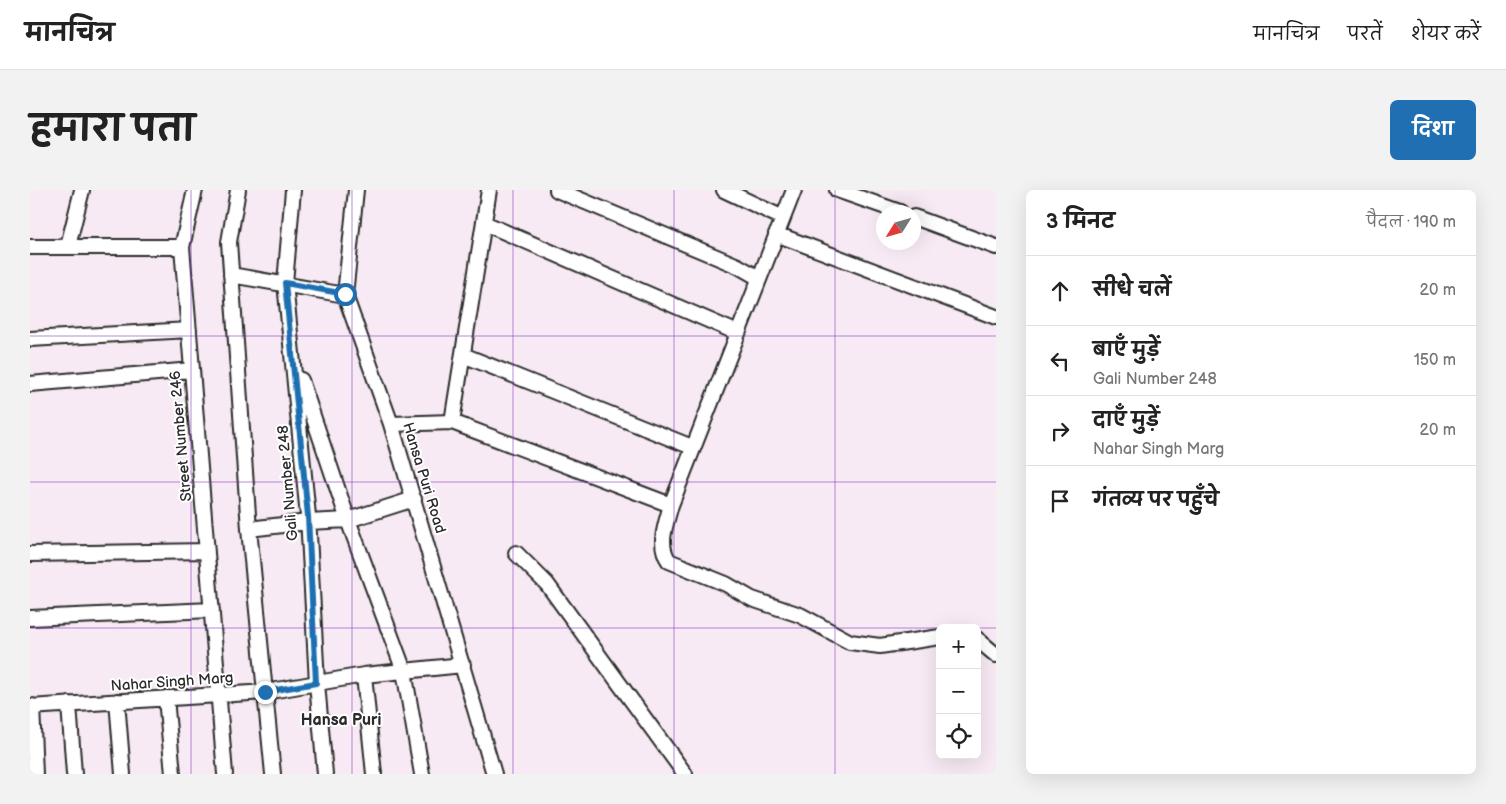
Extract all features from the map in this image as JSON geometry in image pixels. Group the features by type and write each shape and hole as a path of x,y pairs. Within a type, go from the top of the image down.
{"street":[{"path":"68,246 82,190"},
{"name":"Street Number 246","path":"195,190 182,247 225,774"},
{"path":"238,190 229,242 249,529 273,774"},
{"name":"Gali Number 248","path":"293,190 285,283 308,522 316,683 325,774"},
{"name":"Hansa Puri Road","path":"356,190 345,294 391,424 494,774"},
{"path":"452,422 489,190"},
{"path":"558,190 738,266 759,278"},
{"path":"724,190 783,218"},
{"path":"794,190 692,447 662,538 663,553 669,561 726,584 752,600 800,615 850,642 880,646 936,638"},
{"path":"837,190 880,205"},
{"path":"921,220 996,247"},
{"path":"484,223 738,333"},
{"path":"776,234 996,317"},
{"path":"30,247 182,247"},
{"path":"231,275 345,294"},
{"path":"30,340 189,330"},
{"path":"462,355 692,447"},
{"path":"293,356 348,520 404,671 422,774"},
{"path":"30,384 192,370"},
{"path":"391,424 452,422 672,505"},
{"path":"249,529 308,522 348,520 414,499"},
{"path":"30,554 206,551"},
{"path":"516,554 548,584 685,774"},
{"path":"30,618 212,610"},
{"path":"981,642 996,655"},
{"name":"Nahar Singh Marg","path":"31,706 265,692 364,676 463,664"},
{"path":"364,676 374,774"},
{"path":"166,698 174,774"},
{"path":"117,701 123,774"},
{"path":"70,704 74,774"},
{"path":"31,706 35,774"}],"district":[{"name":"Hansa Puri","path":"341,720"}],"route":[{"path":"265,692 316,683 308,516 285,283 345,294"}]}
